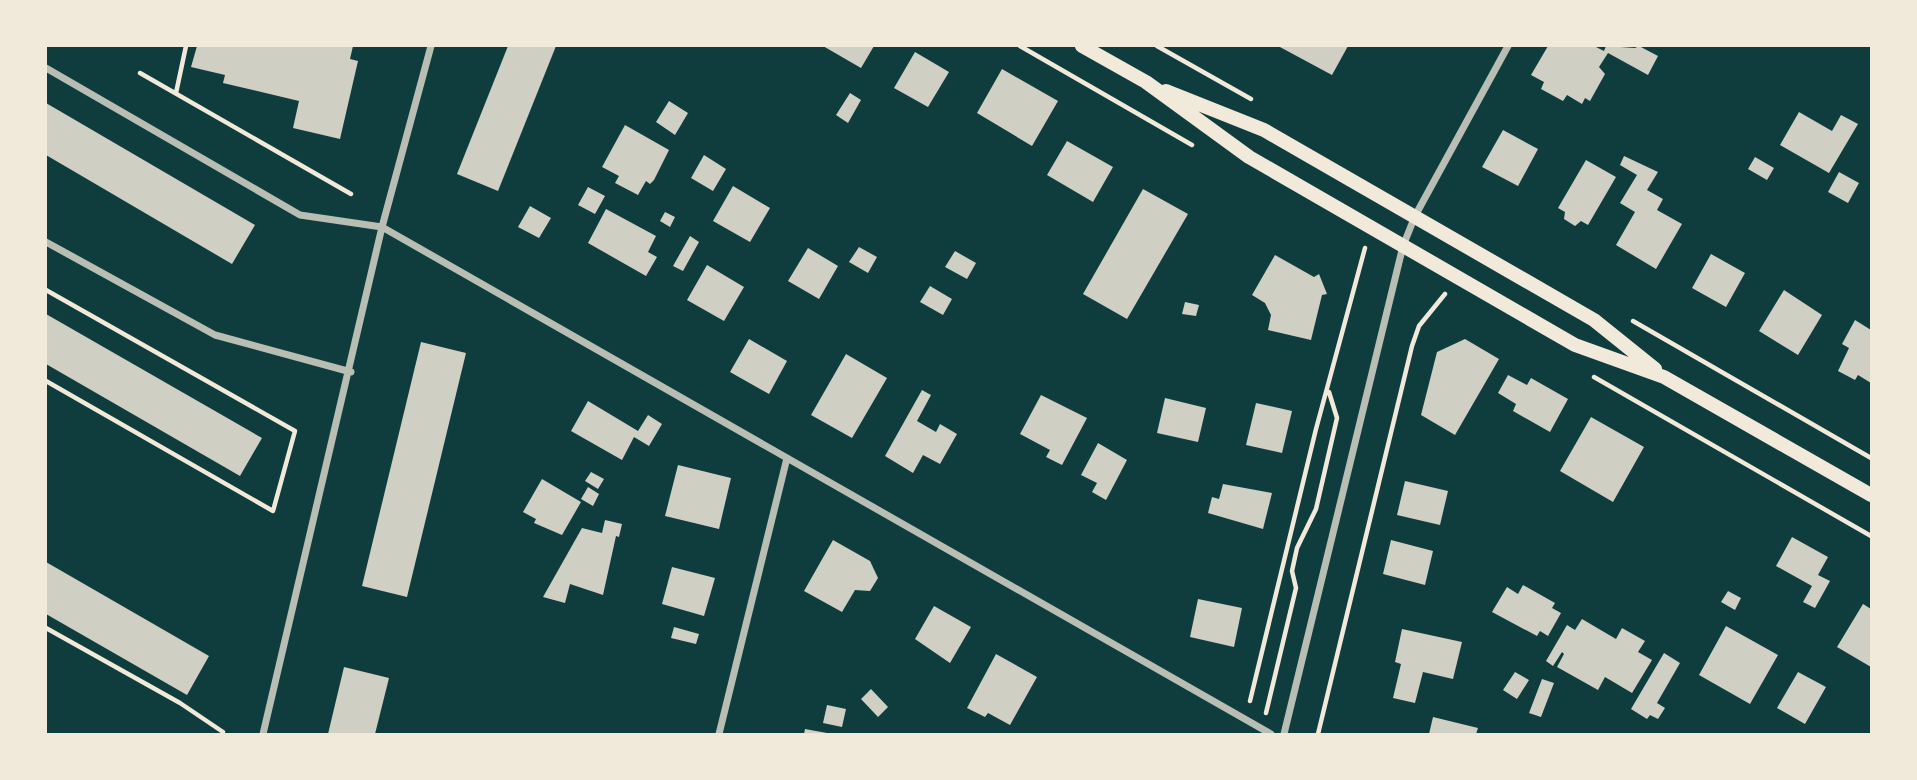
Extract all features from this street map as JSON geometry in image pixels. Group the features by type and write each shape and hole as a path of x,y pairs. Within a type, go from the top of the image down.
{"main road":[{"path":"1082,46 1146,82 1249,157 1575,345 1664,377"},
{"path":"1146,82 1264,130 1415,216 1594,320 1664,377 1871,495"}],"street":[{"path":"263,734 351,372 383,227 431,46"},
{"path":"1284,734 1403,246 1415,216 1508,46"},
{"path":"46,68 300,215 383,227 1271,734"},
{"path":"46,242 215,335 351,372"},
{"path":"719,734 787,458"}],"path":[{"path":"176,93 187,46"},
{"path":"140,73 351,194"},
{"path":"1245,719 1315,429 1329,388 1366,244"},
{"path":"46,290 295,431 273,511 46,381"},
{"path":"1318,734 1412,346 1419,326 1448,291"},
{"path":"1624,316 1871,458"},
{"path":"1262,729 1296,588 1292,571 1297,548 1315,509 1337,418 1330,403 1329,388"},
{"path":"46,628 180,703 223,732"}],"building":[{"path":"197,46 353,46 350,59 358,61 340,139 293,128 299,101 223,83 225,75 191,67"},
{"path":"508,46 556,46 498,191 457,174"},
{"path":"823,46 874,46 861,68"},
{"path":"1278,46 1348,46 1332,75"},
{"path":"1548,46 1594,46 1604,51 1606,46 1639,46 1658,56 1648,75 1608,53 1599,67 1605,74 1590,101 1585,98 1582,104 1567,95 1563,101 1541,89 1544,82 1531,75"},
{"path":"915,52 949,72 928,107 894,88"},
{"path":"1002,69 1058,101 1032,146 977,113"},
{"path":"850,93 861,100 848,123 836,115"},
{"path":"669,101 688,113 675,135 656,122"},
{"path":"46,103 255,225 232,264 46,155"},
{"path":"1799,112 1832,131 1841,115 1858,124 1829,173 1780,145"},
{"path":"625,125 669,150 654,180 650,184 646,181 638,195 615,183 619,176 602,167"},
{"path":"1503,130 1538,149 1518,186 1482,167"},
{"path":"1067,141 1113,167 1093,202 1047,175"},
{"path":"704,155 726,169 713,191 691,178"},
{"path":"1624,156 1658,172 1647,190 1663,199 1657,210 1682,224 1656,269 1616,245 1635,212 1620,203 1637,175 1620,165"},
{"path":"1755,157 1774,168 1767,180 1748,169"},
{"path":"1586,160 1616,177 1588,225 1581,221 1575,226 1564,219 1565,212 1558,208"},
{"path":"1839,172 1859,183 1848,203 1828,192"},
{"path":"733,186 770,208 750,242 713,221"},
{"path":"588,187 605,196 595,214 578,205"},
{"path":"1143,189 1188,214 1127,319 1083,294"},
{"path":"530,206 551,218 539,238 518,227"},
{"path":"606,209 656,236 648,252 657,257 646,276 588,243"},
{"path":"665,212 675,217 670,227 660,221"},
{"path":"690,236 699,242 683,271 673,266"},
{"path":"859,247 877,257 868,273 849,262"},
{"path":"808,248 838,266 819,299 788,281"},
{"path":"955,251 976,263 967,279 945,267"},
{"path":"1711,254 1745,273 1726,307 1692,288"},
{"path":"1275,255 1314,277 1319,274 1327,294 1322,295 1311,340 1268,330 1271,315 1265,303 1252,295"},
{"path":"707,265 744,287 724,321 687,300"},
{"path":"930,286 952,299 943,315 920,302"},
{"path":"1784,290 1822,315 1798,355 1759,331"},
{"path":"1185,302 1199,305 1196,316 1182,314"},
{"path":"46,314 262,438 240,476 46,364"},
{"path":"1855,320 1871,330 1871,383 1858,375 1855,380 1838,371 1849,348 1842,344"},
{"path":"749,339 787,361 769,394 730,372"},
{"path":"1465,339 1499,359 1455,435 1421,415 1437,352"},
{"path":"421,342 466,353 407,597 362,586"},
{"path":"846,354 887,378 852,438 811,415"},
{"path":"1508,375 1527,385 1531,378 1568,399 1550,432 1513,411 1516,404 1498,393"},
{"path":"922,390 931,395 917,421 936,432 940,424 957,434 940,464 923,455 913,473 885,456"},
{"path":"1041,395 1087,418 1062,465 1046,457 1050,450 1020,434"},
{"path":"1165,398 1206,408 1198,442 1157,433"},
{"path":"588,401 638,431 648,415 662,424 649,446 634,437 622,460 571,431"},
{"path":"1256,403 1292,411 1282,453 1246,445"},
{"path":"1591,417 1644,447 1613,502 1560,471"},
{"path":"1098,443 1127,460 1106,500 1092,492 1097,483 1081,475"},
{"path":"678,465 731,478 719,529 665,516"},
{"path":"591,472 604,479 598,489 585,481"},
{"path":"542,479 581,502 562,535 534,523 536,519 523,512"},
{"path":"1405,481 1448,491 1440,525 1397,515"},
{"path":"1223,484 1272,493 1263,529 1208,513 1212,497 1219,499"},
{"path":"588,487 599,494 593,506 581,499"},
{"path":"605,520 622,524 619,537 616,536 603,595 570,584 565,603 543,597 582,528 602,533"},
{"path":"1792,537 1828,557 1818,575 1830,581 1815,608 1803,602 1812,586 1776,566"},
{"path":"833,540 870,561 878,578 870,591 855,590 842,612 804,591"},
{"path":"1391,540 1433,551 1425,585 1383,574"},
{"path":"46,562 209,656 187,695 46,614"},
{"path":"672,567 715,578 704,616 662,604"},
{"path":"1523,585 1555,603 1552,608 1561,613 1548,636 1540,631 1537,636 1492,612 1507,587 1518,594"},
{"path":"1728,591 1741,598 1735,610 1721,602"},
{"path":"1198,599 1242,608 1234,647 1190,637"},
{"path":"1863,604 1871,609 1871,667 1837,647"},
{"path":"934,606 971,627 950,663 915,639"},
{"path":"1582,619 1616,639 1622,628 1645,641 1638,652 1652,660 1632,693 1605,677 1598,690 1557,667 1564,654 1562,652 1553,666 1546,661 1567,625 1575,630"},
{"path":"1726,626 1778,655 1750,704 1699,675"},
{"path":"674,627 699,634 696,644 671,638"},
{"path":"1402,629 1462,642 1453,679 1423,672 1415,703 1393,698 1401,664 1395,662"},
{"path":"1664,653 1680,663 1657,703 1665,708 1658,719 1650,715 1647,719 1631,709"},
{"path":"996,654 1037,677 1010,725 988,713 985,717 967,708"},
{"path":"344,667 389,678 375,734 328,734"},
{"path":"1515,672 1529,680 1517,699 1503,690"},
{"path":"1798,672 1826,687 1805,724 1777,708"},
{"path":"1542,679 1554,683 1541,717 1529,713"},
{"path":"871,689 888,707 878,717 861,699"},
{"path":"827,705 846,709 842,727 823,723"},
{"path":"1433,717 1478,728 1476,734 1429,734"},
{"path":"805,729 827,733 827,734 804,734"}]}
